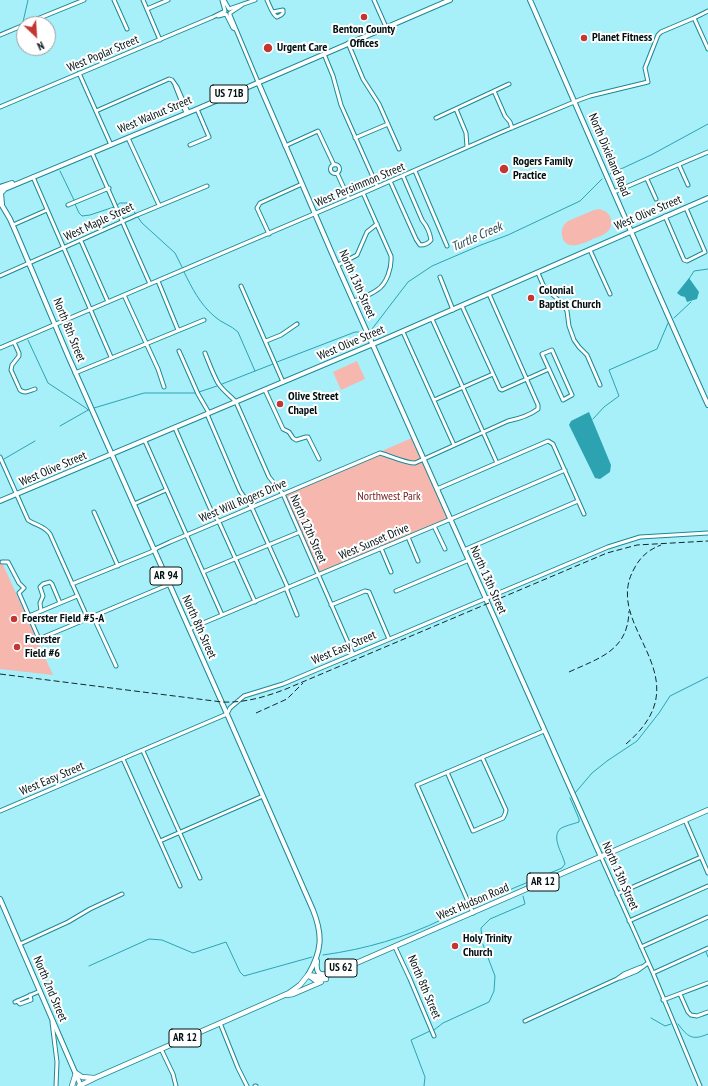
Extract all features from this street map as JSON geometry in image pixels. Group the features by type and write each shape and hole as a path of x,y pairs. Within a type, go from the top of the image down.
{"highway":[{"name":"West Hudson Road","path":"308,975 318,977 326,976 708,810"},
{"name":"West Hudson Road","path":"323,980 372,959 379,954"},
{"path":"308,975 315,980 323,980"},
{"name":"AR 12","path":"80,1086 95,1078 282,996 295,989 308,975"},
{"name":"AR 12","path":"282,996 293,994 323,980"},
{"path":"72,1086 76,1073 82,1077 95,1078"},
{"path":"88,1086 95,1078"}],"main road":[{"name":"West Walnut Street","path":"1,189 17,181 26,180 197,109 450,0"},
{"name":"North Dixieland Road","path":"530,0 630,232 708,405"},
{"name":"North 13th Street","path":"258,82 315,214 601,857"},
{"name":"AR 94","path":"1,189 1,203"},
{"name":"West Olive Street","path":"0,501 403,332 708,198"},
{"name":"North 8th Street","path":"1,203 13,225 30,263 76,373 317,921 320,943 317,957 308,975"},
{"name":"North 2nd Street","path":"0,899 76,1073 80,1086"},
{"name":"West Hudson Road","path":"317,957 317,972 324,975 369,955 379,954"}],"street":[{"path":"45,16 84,0"},
{"path":"114,0 127,29"},
{"path":"143,0 160,40"},
{"path":"147,9 168,0"},
{"path":"223,0 233,28 235,29 258,82"},
{"name":"West Poplar Street","path":"0,106 255,0"},
{"path":"267,0 273,12"},
{"path":"374,0 386,27"},
{"path":"708,12 694,18 708,49"},
{"name":"West Persimmon Street","path":"0,348 575,102 590,96 648,82 645,68 658,35 661,32 694,18"},
{"path":"0,35 16,28"},
{"path":"348,43 363,79 377,100 399,149"},
{"path":"324,54 333,76 341,105 377,186"},
{"path":"79,73 111,145"},
{"path":"96,111 172,80 187,113"},
{"path":"436,118 509,84"},
{"path":"494,91 512,128"},
{"path":"190,145 209,137 197,109"},
{"path":"456,109 466,133 467,147"},
{"path":"355,138 388,124"},
{"path":"285,146 318,131 334,165 338,165 340,168 340,171 337,173"},
{"path":"128,138 159,205"},
{"path":"614,192 708,152"},
{"path":"92,153 109,188 150,284"},
{"path":"334,165 331,168 332,172 334,174 337,173"},
{"path":"679,165 688,185"},
{"path":"415,171 447,246"},
{"path":"337,173 349,199"},
{"path":"390,181 416,239 420,245 424,245 431,240 431,236 422,220 403,176"},
{"path":"33,177 111,357"},
{"path":"647,179 656,199"},
{"path":"269,234 257,208 260,203 302,184"},
{"name":"West Maple Street","path":"0,276 159,205 207,186"},
{"path":"68,205 109,188"},
{"path":"354,301 381,287 389,273 392,262 391,256 363,193"},
{"path":"665,216 684,260 687,261 704,254 704,250 686,208"},
{"path":"13,225 47,210"},
{"path":"338,265 357,255 367,232 377,224"},
{"path":"81,241 108,302"},
{"path":"590,250 610,294"},
{"path":"538,273 545,288 560,300 567,311 569,326 574,340 579,348 587,355 600,385"},
{"path":"440,277 453,310"},
{"path":"158,281 178,330"},
{"path":"241,286 283,382"},
{"path":"489,294 526,379"},
{"path":"124,295 158,369 164,387"},
{"path":"462,306 500,389 502,390 549,369"},
{"path":"432,319 497,463"},
{"path":"76,373 111,357 204,320"},
{"path":"266,341 281,335 298,324"},
{"path":"403,332 454,445"},
{"path":"14,342 19,356 12,365 11,370 20,390 23,392 28,392 35,389"},
{"path":"552,350 572,395 563,400 549,369 542,354 552,350"},
{"path":"179,351 208,414 240,491 252,508 269,545 297,615"},
{"name":"North 12th Street","path":"205,353 218,383 222,389 236,402 269,477 283,494 352,654"},
{"path":"434,400 493,374"},
{"name":"West Will Rogers Drive","path":"72,584 151,552 154,549 186,535 380,453 410,463 424,459 483,432 535,411 538,408 538,405 526,379"},
{"path":"265,390 283,429 289,432 296,440 306,436 308,437 319,459"},
{"path":"175,428 210,508 219,522 255,602"},
{"path":"145,441 222,615"},
{"path":"437,489 548,441 553,444 584,514"},
{"path":"0,457 28,520 48,530 88,619"},
{"name":"West Sunset Drive","path":"189,629 565,470"},
{"path":"134,504 166,490"},
{"path":"464,550 578,500"},
{"path":"94,512 118,566"},
{"path":"434,526 444,549"},
{"path":"203,572 300,532"},
{"name":"West Easy Street","path":"0,811 227,714 230,708 244,696 283,684 628,539 640,536 708,533"},
{"path":"408,537 418,561"},
{"path":"381,548 391,572"},
{"path":"396,591 469,560"},
{"path":"2,562 8,562 19,583 24,588 19,593 39,639 170,584"},
{"path":"41,611 40,603 43,596 40,587 43,584 50,582 52,584 60,603"},
{"path":"331,605 364,590 369,592 389,639"},
{"path":"29,616 77,596"},
{"path":"93,616 116,666"},
{"path":"473,913 417,785 544,731"},
{"path":"142,751 200,878"},
{"path":"447,772 473,831 503,818 506,810 482,757"},
{"path":"123,759 180,886"},
{"path":"160,841 263,796"},
{"path":"685,820 708,873"},
{"name":"North 13th Street","path":"601,857 700,1086"},
{"path":"618,894 701,857"},
{"path":"629,921 708,886"},
{"path":"20,944 68,922 90,909 122,894"},
{"path":"641,947 708,917"},
{"name":"North 8th Street","path":"395,947 434,1036"},
{"path":"652,973 708,948"},
{"path":"526,1021 648,963"},
{"path":"663,1000 708,983"},
{"path":"16,1002 40,991"},
{"path":"680,994 688,1012 692,1016 697,1016 708,1012"},
{"path":"51,1018 58,1069 56,1086"},
{"path":"220,1023 247,1086"},
{"path":"56,1048 63,1044"},
{"path":"56,1052 63,1044"},
{"path":"162,1049 173,1074 176,1086"}],"green space":[{"path":"599,209 606,212 610,216 611,224 608,231 584,243 574,245 566,244 563,240 562,233 562,229 565,224 568,221"},
{"path":"357,361 365,379 341,390 333,372"},
{"name":"Northwest Park","path":"414,437 451,519 319,575 283,494"},
{"path":"0,558 53,675 0,669"}],"water":[{"path":"689,278 699,292 697,299 687,302 685,297 677,293"},
{"path":"589,412 611,465 610,472 600,479 595,478 569,425 571,421"}],"waterway":[{"path":"24,16 28,0"},
{"name":"Turtle Creek","path":"610,174 651,155 708,124"},
{"path":"60,171 74,200"},
{"name":"Turtle Creek","path":"372,329 408,282 432,266 508,235 580,201 602,179"},
{"path":"117,205 120,203 128,203 142,223 175,253 183,269"},
{"path":"75,204 82,216 90,215 114,207"},
{"path":"689,279 694,271 708,269"},
{"path":"184,272 197,296 209,311 238,332 255,371"},
{"path":"674,318 691,302"},
{"path":"593,419 604,407 619,396 609,370 657,349 668,323"},
{"name":"Turtle Creek","path":"277,362 355,332 359,332"},
{"path":"28,340 48,383 88,410"},
{"name":"Turtle Creek","path":"222,384 273,364"},
{"name":"Turtle Creek","path":"199,392 217,386"},
{"name":"Turtle Creek","path":"94,408 144,393 196,393"},
{"name":"Turtle Creek","path":"60,426 90,409"},
{"name":"Turtle Creek","path":"4,459 35,441"},
{"path":"575,793 592,773 637,741 670,696 708,677"},
{"path":"473,905 562,868 565,864 558,846 558,833 560,829 579,822 570,798"},
{"path":"434,1030 443,1023 489,1002 494,991 495,976 482,942 481,928 490,919 525,904 523,896"},
{"path":"447,917 467,907"},
{"path":"323,955 354,950 384,942 414,932 443,919"},
{"path":"89,966 149,939 162,940 193,953 226,942 240,972 244,976 312,957"},
{"path":"706,952 708,957"},
{"path":"651,1018 665,1026 671,1024"},
{"path":"678,1024 688,1035 698,1037 708,1034"},
{"path":"424,1086 425,1077 411,1040 430,1031"}],"railway":[{"path":"0,674 222,702 263,697 286,689 607,553 637,545 708,541"},
{"path":"626,744 648,719 656,696 655,674 648,653 630,612 627,591 634,569 639,561 652,549 661,545"},
{"path":"569,672 601,657 617,644 627,625 629,611"},
{"path":"256,713 287,699 303,683"}],"place":[{"name":"Benton County Offices","path":"364,17"},
{"name":"Planet Fitness","path":"584,38"},
{"name":"Urgent Care","path":"268,48"},
{"name":"Rogers Family Practice","path":"504,169"},
{"name":"Colonial Baptist Church","path":"531,298"},
{"name":"Olive Street Chapel","path":"280,404"},
{"name":"Foerster Field #5-A","path":"14,619"},
{"name":"Foerster Field #6","path":"17,647"},
{"name":"Holy Trinity Church","path":"455,946"}]}
